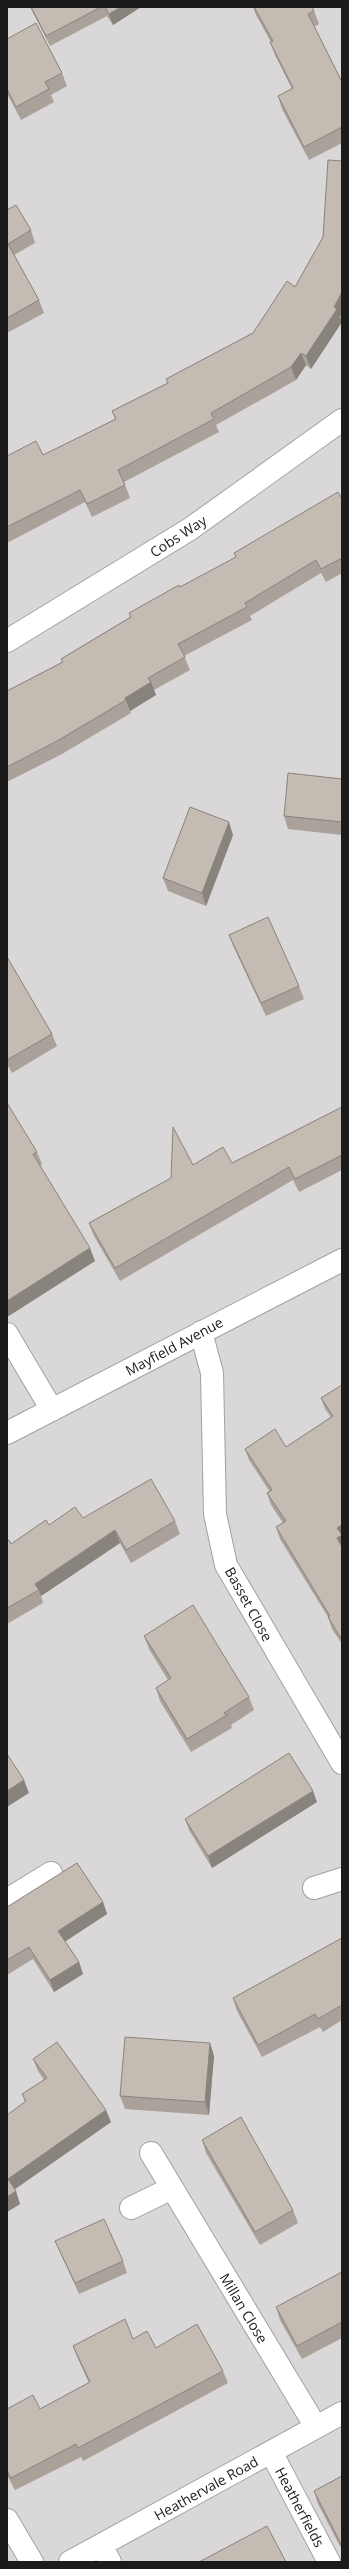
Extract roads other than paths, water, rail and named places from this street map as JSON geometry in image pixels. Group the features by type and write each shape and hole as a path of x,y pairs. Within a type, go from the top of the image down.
{"street":[{"name":"Cobs Way","path":"7,641 190,529 342,420"},
{"name":"Mayfield Avenue","path":"7,1434 342,1260"},
{"name":"Basset Close","path":"201,1332 212,1373 215,1514 226,1565 342,1763"},
{"path":"7,1334 52,1410"},
{"path":"9,1893 51,1873"},
{"path":"314,1888 342,1879"},
{"name":"Millan Close","path":"151,2153 316,2428"},
{"path":"131,2208 172,2188"},
{"name":"Heathervale Road","path":"70,2562 105,2554 271,2452 342,2414"},
{"name":"Heatherfields","path":"271,2452 329,2562"},
{"path":"7,2520 32,2562"}]}
